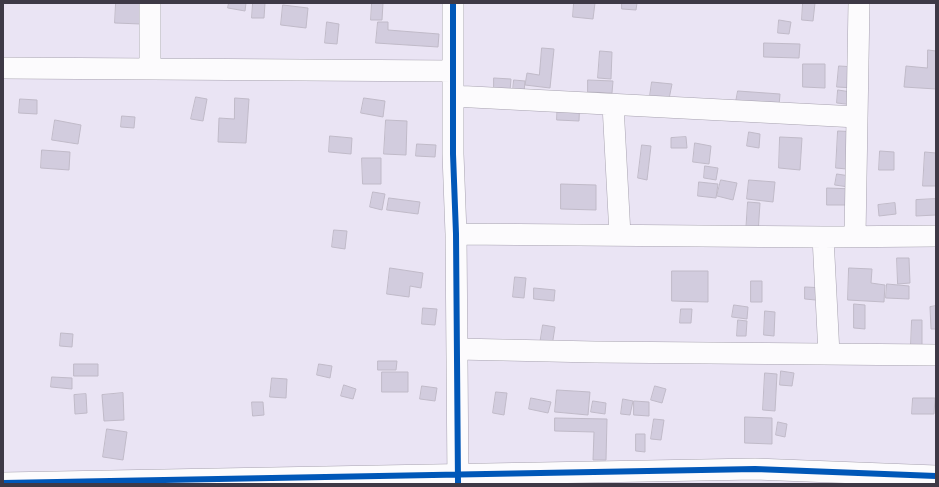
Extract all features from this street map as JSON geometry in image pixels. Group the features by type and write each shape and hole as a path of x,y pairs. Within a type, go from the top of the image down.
{"street":[{"path":"150,3 150,69"},
{"path":"453,3 453,154 456,234 458,480"},
{"path":"855,236 859,3"},
{"path":"3,68 453,71"},
{"path":"453,96 857,117"},
{"path":"613,105 620,235"},
{"path":"456,234 824,237 936,236"},
{"path":"824,237 829,354"},
{"path":"457,349 587,352 936,355"},
{"path":"3,483 458,480 755,470 906,479 936,476"}],"building":[{"path":"116,3 142,3 141,24 115,23"},
{"path":"229,3 246,3 245,11 228,8"},
{"path":"253,3 265,3 264,18 252,18"},
{"path":"372,3 383,3 382,20 371,20"},
{"path":"574,3 595,3 593,19 573,17"},
{"path":"622,3 637,3 636,10 622,9"},
{"path":"803,3 815,3 813,21 802,20"},
{"path":"283,5 308,8 306,28 281,25"},
{"path":"779,20 791,22 789,34 778,33"},
{"path":"327,22 339,24 337,44 325,43"},
{"path":"378,22 388,22 388,30 439,34 438,47 376,43"},
{"path":"764,43 800,44 799,58 764,57"},
{"path":"542,48 554,49 550,88 525,85 527,73 539,75"},
{"path":"928,50 936,51 936,89 904,87 906,66 927,68"},
{"path":"600,51 612,52 611,79 598,78"},
{"path":"803,64 825,64 825,88 803,87"},
{"path":"839,66 856,67 855,88 837,87"},
{"path":"494,78 511,79 510,91 494,90"},
{"path":"514,80 525,81 524,92 513,91"},
{"path":"588,80 613,81 612,93 588,92"},
{"path":"652,82 672,84 669,99 650,96"},
{"path":"838,90 864,94 863,106 837,103"},
{"path":"738,91 780,94 779,106 736,102"},
{"path":"196,97 207,99 203,121 191,119"},
{"path":"558,97 580,97 579,121 557,120"},
{"path":"235,98 249,99 246,143 218,142 219,118 234,119"},
{"path":"364,98 385,101 383,117 361,113"},
{"path":"20,99 37,100 37,114 19,113"},
{"path":"122,116 135,117 134,128 121,127"},
{"path":"55,120 81,125 78,144 52,140"},
{"path":"386,120 407,121 406,155 384,154"},
{"path":"838,131 859,132 857,170 836,168"},
{"path":"749,132 760,134 759,148 747,146"},
{"path":"330,136 352,138 351,154 329,152"},
{"path":"686,137 687,148 671,148 671,138"},
{"path":"780,137 802,138 800,170 779,168"},
{"path":"695,143 711,146 709,164 693,162"},
{"path":"417,144 436,145 435,157 416,156"},
{"path":"642,145 651,146 647,180 638,178"},
{"path":"42,150 70,152 69,170 41,168"},
{"path":"880,151 894,152 894,170 879,170"},
{"path":"925,152 936,153 936,186 923,186"},
{"path":"362,158 381,158 381,184 363,184"},
{"path":"705,166 718,168 716,180 704,178"},
{"path":"837,174 856,177 855,188 835,185"},
{"path":"721,180 737,183 733,200 717,196"},
{"path":"749,180 775,182 773,202 747,199"},
{"path":"699,182 718,184 716,198 698,196"},
{"path":"561,184 596,185 596,210 561,209"},
{"path":"827,188 854,189 854,205 827,205"},
{"path":"373,192 385,194 382,210 370,207"},
{"path":"389,198 420,202 418,214 387,210"},
{"path":"936,199 936,215 916,216 916,200"},
{"path":"748,202 760,203 758,234 746,233"},
{"path":"895,203 896,214 879,216 878,205"},
{"path":"334,230 347,231 345,249 332,247"},
{"path":"897,258 909,258 910,283 898,284"},
{"path":"390,268 423,273 421,288 410,286 409,297 387,294"},
{"path":"849,268 872,269 871,283 885,285 884,302 848,300"},
{"path":"672,271 708,271 708,302 672,301"},
{"path":"515,277 526,278 524,298 513,297"},
{"path":"751,281 762,281 762,302 751,302"},
{"path":"887,284 909,286 909,299 886,298"},
{"path":"805,287 827,288 826,301 805,299"},
{"path":"534,288 555,290 554,301 534,299"},
{"path":"854,304 865,305 865,329 854,328"},
{"path":"734,305 748,307 747,319 732,317"},
{"path":"936,306 936,329 931,329 930,307"},
{"path":"423,308 437,309 435,325 422,324"},
{"path":"681,309 692,309 691,323 680,323"},
{"path":"765,311 775,312 774,336 764,335"},
{"path":"738,320 747,321 746,336 737,336"},
{"path":"912,320 922,320 922,345 911,345"},
{"path":"543,325 555,327 552,346 540,344"},
{"path":"61,333 73,334 72,347 60,346"},
{"path":"378,361 397,361 396,370 378,370"},
{"path":"74,364 98,364 98,376 74,376"},
{"path":"319,364 332,366 330,378 317,375"},
{"path":"781,371 794,373 792,386 780,385"},
{"path":"382,372 408,372 408,392 382,392"},
{"path":"765,373 777,374 775,411 763,410"},
{"path":"52,377 72,378 72,389 51,387"},
{"path":"272,378 287,379 286,398 270,397"},
{"path":"344,385 356,389 353,399 341,396"},
{"path":"422,386 437,388 435,401 420,399"},
{"path":"655,386 666,389 662,403 651,400"},
{"path":"557,390 590,392 588,415 555,412"},
{"path":"496,392 507,393 504,415 493,413"},
{"path":"123,393 124,420 104,421 102,395"},
{"path":"86,394 87,413 75,414 74,395"},
{"path":"531,398 551,402 548,413 529,409"},
{"path":"913,398 935,398 934,414 912,414"},
{"path":"623,399 633,401 630,415 621,414"},
{"path":"593,401 606,403 605,414 591,412"},
{"path":"634,401 649,402 649,416 634,415"},
{"path":"252,402 263,402 264,415 253,416"},
{"path":"745,417 772,418 772,444 745,443"},
{"path":"555,418 607,419 606,460 593,460 594,432 555,431"},
{"path":"654,419 664,420 661,440 651,439"},
{"path":"778,422 787,424 785,437 776,435"},
{"path":"107,429 127,432 123,460 103,457"},
{"path":"636,434 645,434 645,452 636,451"}],"cycle path":[{"path":"453,3 453,154 456,234 458,484"},
{"path":"3,483 755,469 936,476"}]}
